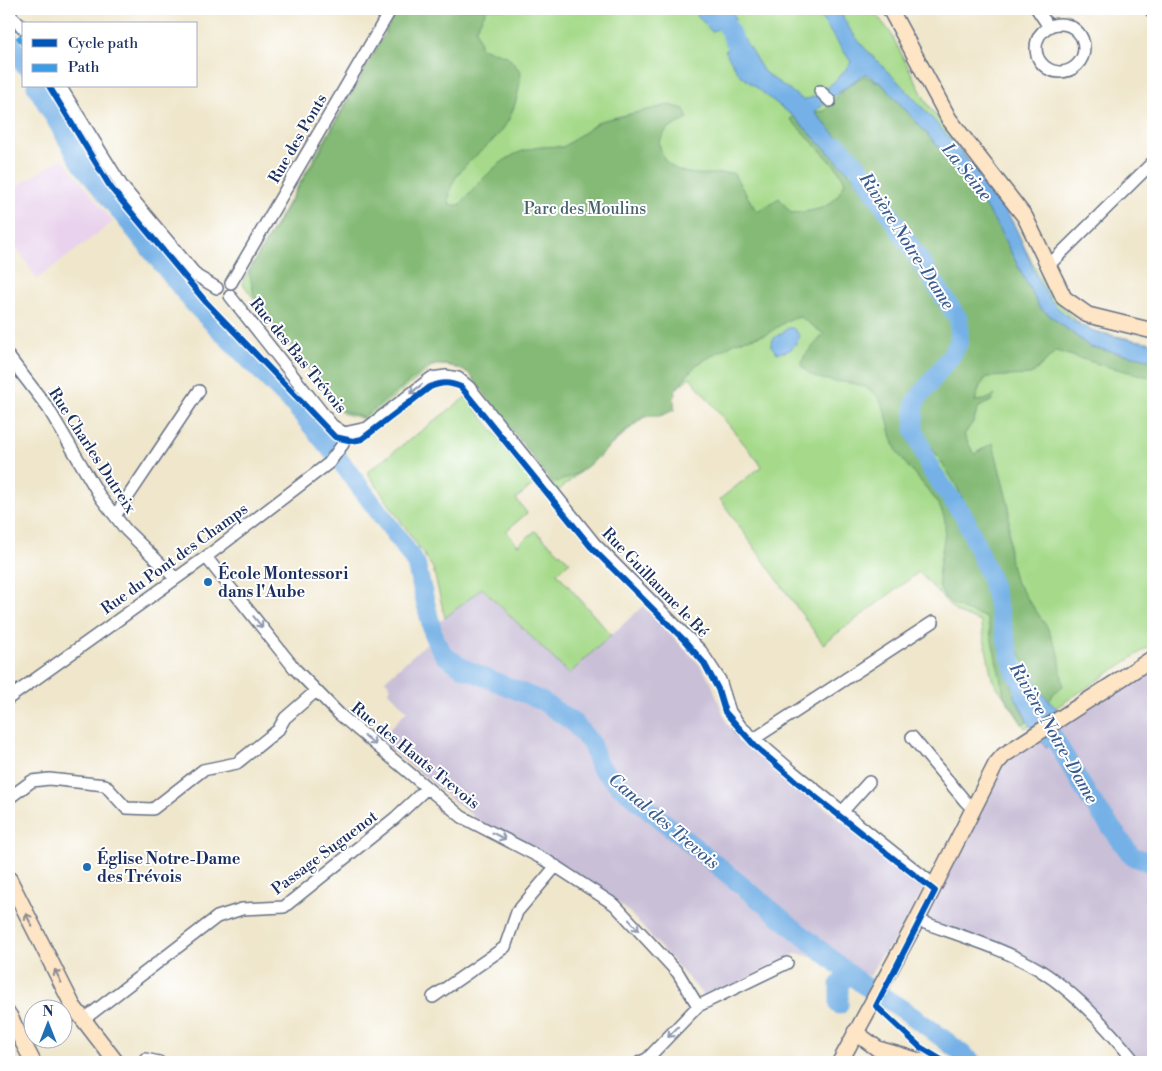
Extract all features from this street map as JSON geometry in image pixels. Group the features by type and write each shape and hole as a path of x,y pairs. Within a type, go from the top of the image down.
{"street":[{"name":"Rue des Ponts","path":"231,283 392,9"},
{"path":"890,9 949,119 1017,205 1064,298 1075,308 1104,320 1153,331"},
{"path":"1037,9 1049,27"},
{"path":"1150,9 1153,13"},
{"path":"1056,24 1072,27 1082,38 1085,45 1082,60 1070,71 1062,73 1046,68 1037,55 1038,39 1049,27 1056,24"},
{"path":"61,88 122,186 197,276 217,288 218,293 222,297 230,296 233,291 231,283 223,281 217,288"},
{"path":"820,91 830,101"},
{"path":"1048,266 1153,162"},
{"name":"Rue des Bas Trévois","path":"230,296 343,438"},
{"name":"Rue Charles Dutreix","path":"9,357 48,408 83,470 115,516 126,530 175,578"},
{"path":"9,378 19,371"},
{"name":"Rue Guillaume le Bé","path":"343,438 367,428 430,378 446,376 458,378 469,388 594,543 701,651 720,680 730,712 741,727 842,812 934,885"},
{"path":"115,516 199,391"},
{"name":"Rue du Pont des Champs","path":"9,698 206,557 329,463 343,438"},
{"name":"Rue des Hauts Trevois","path":"206,557 295,669 343,718 462,817 556,866 615,905 678,973 698,1006"},
{"path":"754,739 933,622"},
{"path":"840,1062 917,920 996,764 1004,755 1153,658"},
{"path":"9,798 32,781 49,780 105,785 126,808 153,809 203,770 237,763 278,730 285,718 316,691"},
{"path":"912,737 964,801 973,808"},
{"path":"842,812 869,782"},
{"name":"Passage Suguenot","path":"83,1020 217,917 242,909 284,907 395,818 428,788"},
{"path":"433,997 505,947 517,912 556,866"},
{"path":"9,879 73,1006 116,1062"},
{"path":"917,920 1007,954 1038,969 1087,1008 1135,1062"},
{"path":"646,1061 698,1006 788,963"},
{"path":"9,1014 33,1062"},
{"path":"856,1032 878,1049 923,1062"},
{"path":"145,1059 159,1062"}],"shaded area":[{"path":"62,158 113,222 37,279 17,248 9,253 9,191"},
{"path":"481,588 569,674 643,606 700,665 711,682 727,724 748,747 924,886 910,918 884,954 881,955 870,976 797,953 707,999 629,912 600,887 541,852 484,825 379,740 407,711 388,691 391,687 385,680 427,643 438,623"},
{"path":"1153,659 1153,1054 1143,1062 1134,1062 1069,995 1012,955 913,923 1000,757"}],"green space":[{"path":"398,9 487,9 476,29 481,48 507,56 521,72 517,96 509,119 500,133 458,174 450,194 450,205 460,205 482,180 504,161 516,154 530,149 563,147 600,121 669,105 684,109 688,119 667,129 659,142 665,160 672,166 688,173 733,173 757,212 779,198 791,213 824,207 835,198 845,182 837,168 790,119 794,117 855,179 955,325 955,344 946,361 916,397 908,417 910,438 956,511 982,564 1014,694 1027,722 1022,724 1004,695 987,618 956,606 942,593 939,586 939,568 945,530 943,513 932,495 898,453 881,402 868,389 859,385 827,380 808,372 801,364 805,355 824,334 800,317 788,320 767,334 736,342 696,365 675,390 674,410 661,416 643,418 630,427 600,456 578,473 552,483 469,373 449,365 431,365 363,417 343,411 254,296 249,271 321,150"},
{"name":"Parc des Moulins","path":"400,9 872,9 890,32 928,105 1004,209 1049,294 1085,329 1153,344 1153,644 1025,728 992,679 981,622 956,612 919,572 823,644 720,499 762,466 690,377 558,491 467,368 436,364 365,419 342,413 242,283"},
{"path":"864,76 882,84 930,137 977,194 997,225 1039,307 1090,347 1153,360 1153,378 1056,351 1031,375 987,377 980,386 975,401 985,400 995,395 991,401 979,407 973,422 964,435 974,454 993,443 1009,508 1009,555 1015,580 1047,627 1059,654 1063,686 1054,693 1049,702 1039,690 1018,650 983,541 956,485 924,435 919,423 922,398 951,362 961,342 965,326 952,300 859,160 814,112 825,111 846,87"},
{"path":"466,397 535,483 516,499 527,513 506,531 518,545 535,531 570,562 557,573 611,635 569,674 482,588 445,618 433,568 367,472"}],"water":[{"path":"692,9 730,9 736,18 712,32"},
{"name":"La Seine","path":"815,9 840,9 844,20 860,42 948,136 1007,213 1020,237 1036,276 1050,299 1059,309 1081,325 1103,334 1153,343 1153,360 1090,347 1039,307 997,225 977,194 930,137 882,84 866,74 862,75 814,112 859,160 848,172 794,117 739,74 725,51 744,39 764,72 802,99 815,96 830,86 851,62"},
{"path":"788,328 793,328 800,336 792,349 777,353 771,346 773,339"},
{"path":"1034,678 1039,690 1057,709 1051,716 1062,737 1046,747 1031,728 1014,694"}],"waterway":[{"name":"Rivière Notre-Dame","path":"718,9 747,65"},
{"name":"Canal des Trevois","path":"9,39 22,62"},
{"name":"Canal des Trevois","path":"37,88 81,163 195,305 295,406 345,467 402,543 416,564 434,637 444,655 463,668 542,701 573,722 591,743 599,766 620,786 862,984 918,1020 972,1062"},
{"name":"Rivière Notre-Dame","path":"839,146 857,165 959,320 959,342 951,356 915,402 914,429 931,470 965,518 991,580 1014,670 1090,799 1132,856 1153,864"},
{"path":"839,1005 839,985 848,973"}],"marked path":[{"path":"9,24 22,42"}],"cycle path":[{"path":"50,88 111,188 206,302 335,437 353,441 362,439 430,387 446,383 461,387 591,547 684,640 704,663 718,689 725,712 755,746 799,784 935,891 876,1006 920,1047 945,1062"}],"place":[{"name":"École Montessori dans l'Aube","path":"208,582"},
{"name":"Église Notre-Dame des Trévois","path":"87,867"}]}
